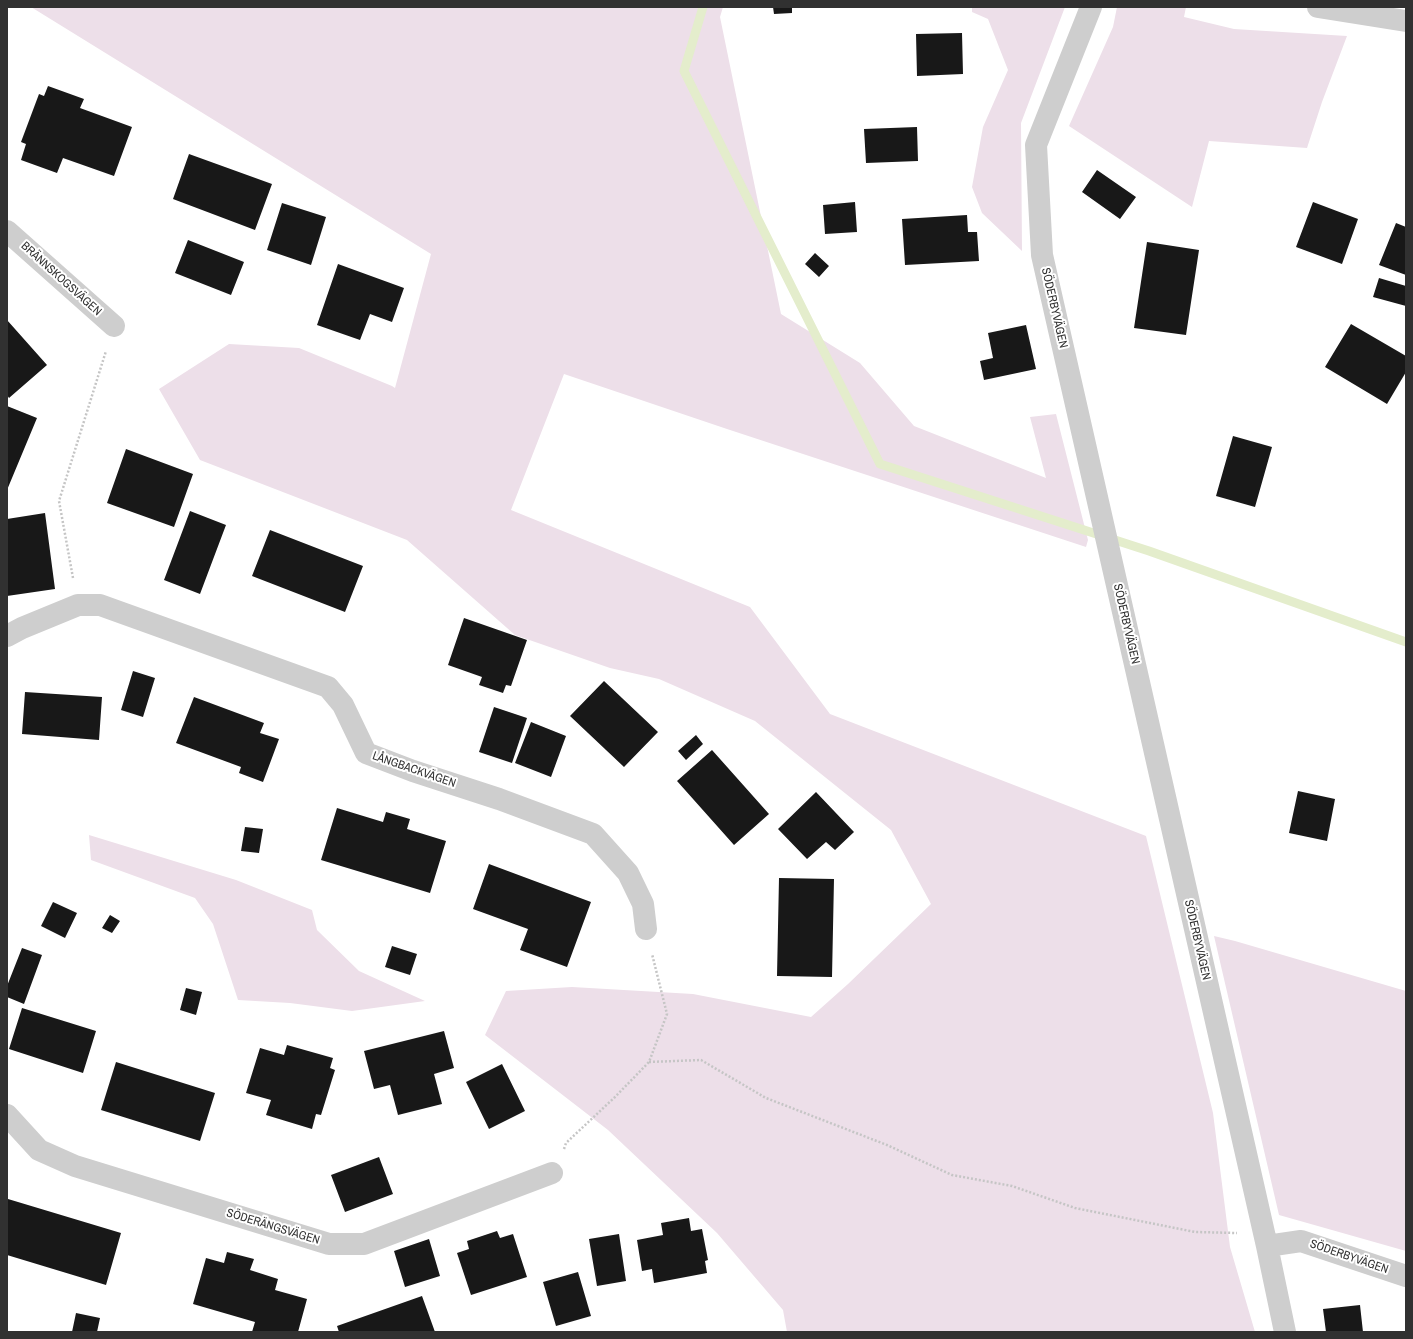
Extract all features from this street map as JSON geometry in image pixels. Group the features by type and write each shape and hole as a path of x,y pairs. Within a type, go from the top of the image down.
{"street":[{"name":"SÖDERBYVÄGEN","path":"1091,7 1036,145 1042,255 1266,1240 1285,1332"},
{"path":"1318,7 1406,21"},
{"name":"BRÄNNSKOGSVÄGEN","path":"7,231 114,326"},
{"name":"LÅNGBACKVÄGEN","path":"7,636 22,628 78,605 100,605 328,687 343,705 366,753 413,771 499,798 593,834 628,873 643,904 646,929"},
{"name":"SÖDERÄNGSVÄGEN","path":"7,1115 39,1150 75,1166 329,1244 364,1244 552,1173"},
{"name":"SÖDERBYVÄGEN","path":"1266,1240 1301,1241 1406,1276"}],"path":[{"path":"78,605 59,501 114,326"},
{"path":"552,1173 566,1143 615,1097 649,1062 667,1014 646,929"},
{"path":"649,1062 701,1060 766,1098 887,1145 952,1175 1012,1186 1075,1208 1195,1232 1266,1240"}],"shaded area":[{"path":"31,7 723,7 720,17 781,314 860,363 914,426 1046,478 1030,417 1056,414 1088,540 1086,547 564,374 511,510 750,607 830,714 1146,836 1213,1113 1230,1247 1255,1332 787,1332 783,1310 717,1233 608,1130 485,1035 506,991 572,987 693,994 811,1017 848,984 931,904 891,830 755,721 659,679 610,668 515,635 407,540 200,460 159,389 229,344 299,348 395,388 431,254"},
{"path":"972,7 1065,7 1021,123 1022,251 982,213 972,187 983,127 1008,70 988,19 972,12"},
{"path":"1117,7 1186,7 1184,17 1234,29 1347,36 1322,102 1307,148 1209,141 1192,207 1069,126 1113,27"},
{"path":"89,835 236,880 312,910 317,930 359,971 425,1001 352,1011 290,1003 238,1000 213,924 195,898 91,860"},
{"path":"1214,936 1406,991 1406,1251 1279,1215"}],"building":[{"path":"773,7 792,7 792,13 774,14"},
{"path":"962,33 963,74 917,76 916,34"},
{"path":"48,86 84,99 80,108 132,127 114,176 63,158 57,173 21,160 26,144 21,142 39,94 44,96"},
{"path":"917,127 918,161 866,163 864,129"},
{"path":"189,154 272,184 255,230 173,199"},
{"path":"1097,170 1136,197 1120,219 1082,192"},
{"path":"855,202 857,232 825,234 823,205"},
{"path":"1313,202 1358,219 1342,264 1296,247"},
{"path":"282,203 326,217 311,265 267,250"},
{"path":"967,215 968,232 977,232 979,261 905,265 902,219"},
{"path":"1396,223 1406,227 1406,275 1379,265"},
{"path":"188,240 244,262 231,295 175,273"},
{"path":"1147,242 1199,250 1186,335 1134,328"},
{"path":"815,253 829,266 819,277 805,264"},
{"path":"338,264 404,288 392,322 370,314 360,340 317,325"},
{"path":"1379,278 1406,286 1406,306 1373,297"},
{"path":"7,320 47,365 9,398 7,395"},
{"path":"1351,324 1406,356 1406,372 1387,404 1325,367"},
{"path":"1026,325 1036,369 984,380 980,361 993,358 988,333"},
{"path":"7,406 37,418 7,490"},
{"path":"1233,436 1272,447 1255,507 1216,496"},
{"path":"126,449 193,474 174,527 107,503"},
{"path":"190,511 226,525 200,594 164,580"},
{"path":"45,513 55,589 7,596 7,519"},
{"path":"270,530 363,566 345,612 252,576"},
{"path":"464,618 527,640 511,686 506,685 503,693 479,685 482,677 448,665"},
{"path":"133,671 155,678 143,717 121,710"},
{"path":"604,681 658,732 624,767 570,716"},
{"path":"25,692 102,697 99,740 22,734"},
{"path":"194,697 264,723 260,733 279,739 263,782 239,773 241,767 176,743"},
{"path":"494,707 527,718 512,763 479,752"},
{"path":"531,722 566,736 551,777 515,763"},
{"path":"696,735 703,744 686,760 678,751"},
{"path":"712,750 769,814 734,845 677,781"},
{"path":"1298,791 1335,799 1327,841 1289,833"},
{"path":"816,792 854,832 835,850 826,842 807,859 778,829"},
{"path":"337,808 383,822 386,812 410,819 407,829 446,841 430,893 321,860"},
{"path":"245,827 263,829 259,853 241,851"},
{"path":"489,864 591,902 567,967 520,950 528,929 473,909"},
{"path":"779,878 834,879 832,977 777,976"},
{"path":"53,902 77,913 65,938 41,926"},
{"path":"110,915 120,921 112,933 102,928"},
{"path":"392,946 417,954 410,975 385,967"},
{"path":"22,948 42,955 24,1004 7,997 7,986"},
{"path":"186,988 202,992 196,1015 180,1010"},
{"path":"22,1008 96,1031 83,1073 9,1049"},
{"path":"444,1031 454,1068 434,1074 442,1104 398,1115 390,1085 374,1089 364,1051"},
{"path":"287,1045 333,1058 330,1068 335,1070 321,1115 316,1114 312,1129 266,1115 271,1100 246,1093 260,1048 284,1055"},
{"path":"116,1062 215,1093 200,1141 101,1110"},
{"path":"502,1064 525,1111 489,1129 466,1082"},
{"path":"379,1157 393,1194 345,1212 331,1175"},
{"path":"8,1199 121,1233 106,1285 7,1255"},
{"path":"689,1218 691,1231 702,1229 708,1260 705,1261 707,1273 654,1283 652,1269 642,1271 637,1240 663,1235 661,1223"},
{"path":"497,1231 500,1238 513,1234 527,1277 471,1295 457,1253 469,1249 467,1241"},
{"path":"619,1234 626,1281 597,1286 589,1239"},
{"path":"429,1239 440,1276 405,1287 394,1251"},
{"path":"227,1252 254,1259 250,1270 278,1279 275,1290 307,1299 298,1332 252,1332 255,1322 193,1304 206,1258 224,1263"},
{"path":"578,1272 591,1316 556,1326 543,1282"},
{"path":"422,1296 435,1332 339,1332 337,1326"},
{"path":"1360,1305 1363,1332 1326,1332 1323,1309"},
{"path":"76,1313 100,1318 97,1332 72,1332"}],"waterway":[{"path":"703,7 684,71 880,464 1149,551 1406,642"}]}
